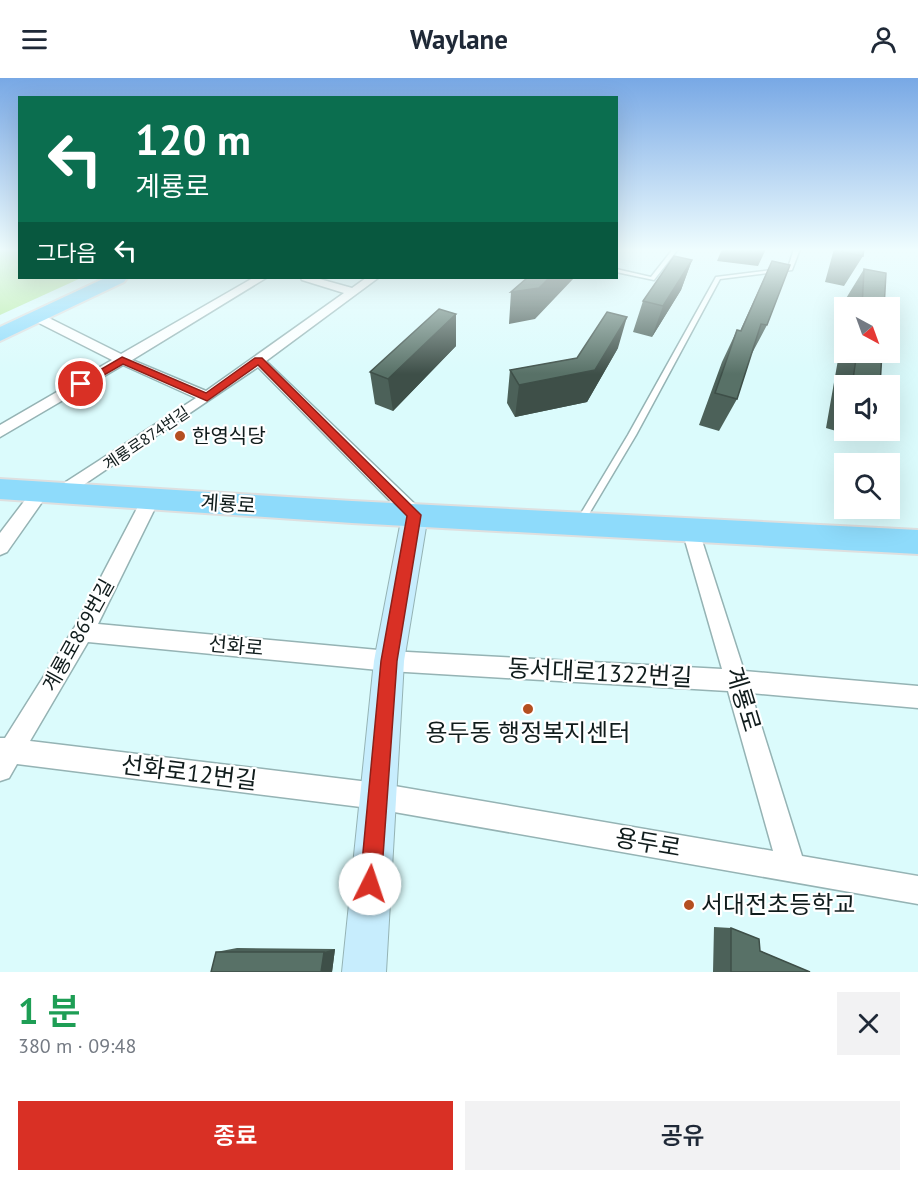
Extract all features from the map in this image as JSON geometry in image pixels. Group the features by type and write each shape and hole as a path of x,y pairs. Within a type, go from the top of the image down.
{"main road":[{"path":"0,335 92,291"},
{"name":"계룡로","path":"0,489 414,515 918,542"},
{"path":"364,972 389,661 414,515"}],"street":[{"path":"0,432 239,291"},
{"path":"349,291 353,292"},
{"name":"계룡로874번길","path":"53,491 207,397 353,292"},
{"path":"37,317 122,360 207,397"},
{"path":"258,360 414,515"},
{"path":"0,547 53,491"},
{"name":"계룡로869번길","path":"3,757 83,632 151,498"},
{"name":"계룡로","path":"692,530 792,868"},
{"name":"선화로","path":"83,632 389,661"},
{"name":"동서대로1322번길","path":"389,661 738,681 918,697"},
{"name":"선화로12번길","path":"3,757 377,796"},
{"name":"용두로","path":"377,796 918,890"}],"lane":[{"path":"579,524 632,435 711,291"}],"green space":[{"path":"0,291 53,291 0,315"}],"building":[{"path":"650,291 673,291 663,306 643,301"},
{"path":"759,291 780,291 767,325 761,324 737,399 715,393 737,330 741,331"},
{"path":"863,291 885,291 885,297 863,297"},
{"path":"439,309 456,314 388,379 370,372"},
{"path":"607,312 627,317 595,370 519,385 510,370 577,358"},
{"path":"855,363 881,363 881,375 854,375"},
{"path":"731,928 759,939 760,951 810,972 731,972"},
{"path":"216,952 324,952 321,972 211,972"}],"place":[{"name":"한영식당","path":"180,436"},
{"name":"용두동 행정복지센터","path":"528,709"},
{"name":"서대전초등학교","path":"689,905"}],"route":[{"path":"81,384 122,360 207,397 258,360 414,515 389,661 370,884"}]}
